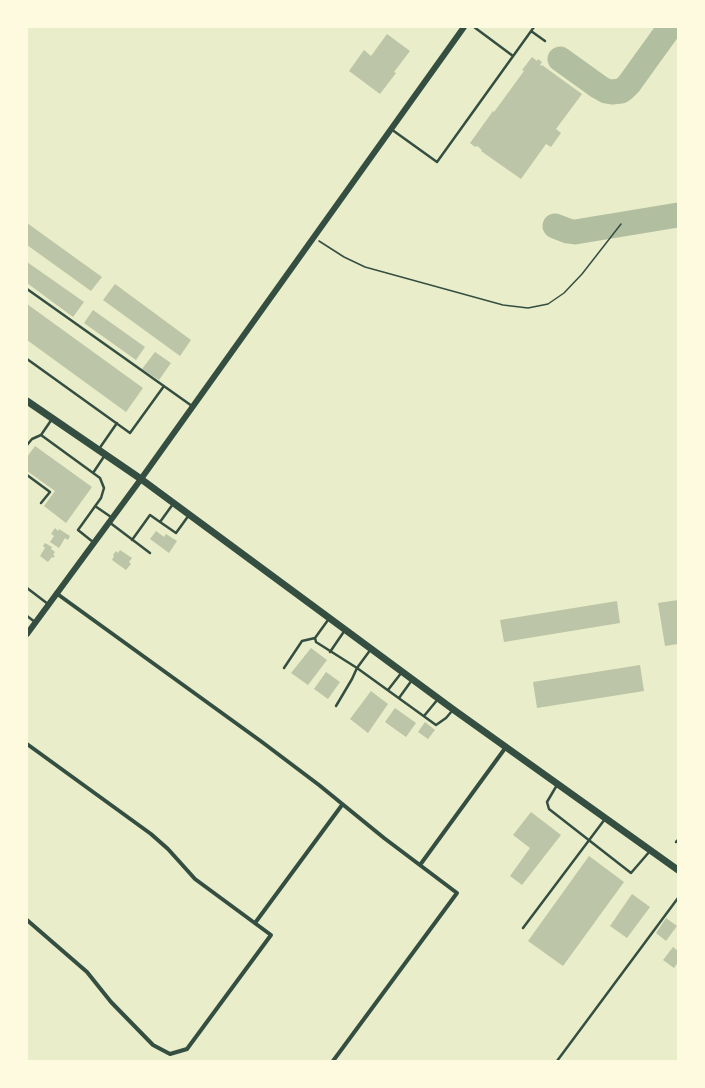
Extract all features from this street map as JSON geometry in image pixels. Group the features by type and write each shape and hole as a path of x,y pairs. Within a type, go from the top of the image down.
{"main road":[{"path":"27,401 141,479 454,710 678,870"}],"street":[{"path":"27,634 141,479 464,27"},
{"path":"56,593 262,742 384,838 457,893 333,1061"},
{"path":"27,744 151,834 168,849 195,880 272,935 187,1049 170,1054 153,1044 111,1002 87,972 27,920"},
{"path":"420,865 506,747"},
{"path":"255,923 342,805"}],"lane":[{"path":"474,27 513,56"},
{"path":"390,129 437,162 534,27"},
{"path":"531,31 545,41"},
{"path":"27,289 192,406"},
{"path":"27,359 130,433 164,386"},
{"path":"27,446 32,439 41,435 52,418"},
{"path":"98,450 117,424"},
{"path":"41,435 100,478 104,488 101,498 78,530 94,542"},
{"path":"93,473 106,455"},
{"path":"27,475 50,492 41,503"},
{"path":"160,522 174,503"},
{"path":"95,506 132,540 150,553"},
{"path":"132,540 150,515 176,533 190,515"},
{"path":"27,588 48,604"},
{"path":"27,616 35,622"},
{"path":"284,668 302,640 314,638 330,618"},
{"path":"330,652 345,629"},
{"path":"314,638 316,642 330,652 357,668 436,725 454,710"},
{"path":"336,706 357,668 371,648"},
{"path":"388,690 402,671"},
{"path":"399,698 413,679"},
{"path":"424,716 438,698"},
{"path":"557,784 547,802 549,809 588,841 631,873 650,850"},
{"path":"523,928 605,818"},
{"path":"557,1061 678,898"}],"path":[{"path":"313,237 344,257 365,267 503,305 528,308 548,304 564,293 582,274 621,224"}],"building":[{"path":"387,34 410,51 380,94 349,71 364,50 371,56"},
{"path":"532,57 537,61 538,59 542,62 540,65 541,66 542,65 582,94 556,129 561,133 551,147 546,144 521,179 481,151 482,150 477,146 475,147 470,143 524,71 522,70"},
{"path":"27,223 102,277 91,291 27,245"},
{"path":"27,262 84,302 73,317 27,283"},
{"path":"115,284 191,340 180,356 103,300"},
{"path":"27,304 143,388 126,412 27,340"},
{"path":"93,310 145,347 136,360 84,323"},
{"path":"155,352 171,363 159,380 142,369"},
{"path":"35,446 92,487 66,523 44,506 55,491 27,471 27,457"},
{"path":"55,528 58,531 59,529 70,536 68,540 65,538 59,548 50,542 54,536 51,534"},
{"path":"156,531 164,537 166,534 177,541 169,553 150,539"},
{"path":"45,543 52,547 51,549 55,552 53,555 55,556 48,562 40,556 45,548 43,546"},
{"path":"120,550 132,558 129,562 131,564 126,570 112,560 116,551 118,553"},
{"path":"678,600 678,644 665,646 658,603"},
{"path":"617,601 620,623 504,642 500,620"},
{"path":"311,648 327,660 308,685 291,673"},
{"path":"640,665 644,691 537,708 533,682"},
{"path":"326,672 340,682 328,699 314,689"},
{"path":"371,691 388,704 368,733 350,719"},
{"path":"395,708 416,723 406,737 385,722"},
{"path":"425,722 435,730 428,739 418,732"},
{"path":"531,812 561,835 522,885 510,876 530,848 513,835"},
{"path":"589,856 624,882 563,966 528,941"},
{"path":"632,894 650,907 627,938 610,926"},
{"path":"666,918 677,926 666,941 656,933"},
{"path":"673,947 678,951 678,962 674,968 663,960"}],"taxiway":[{"path":"560,59 606,91 621,91 629,84 670,27"},
{"path":"555,226 575,232 678,215"}]}
